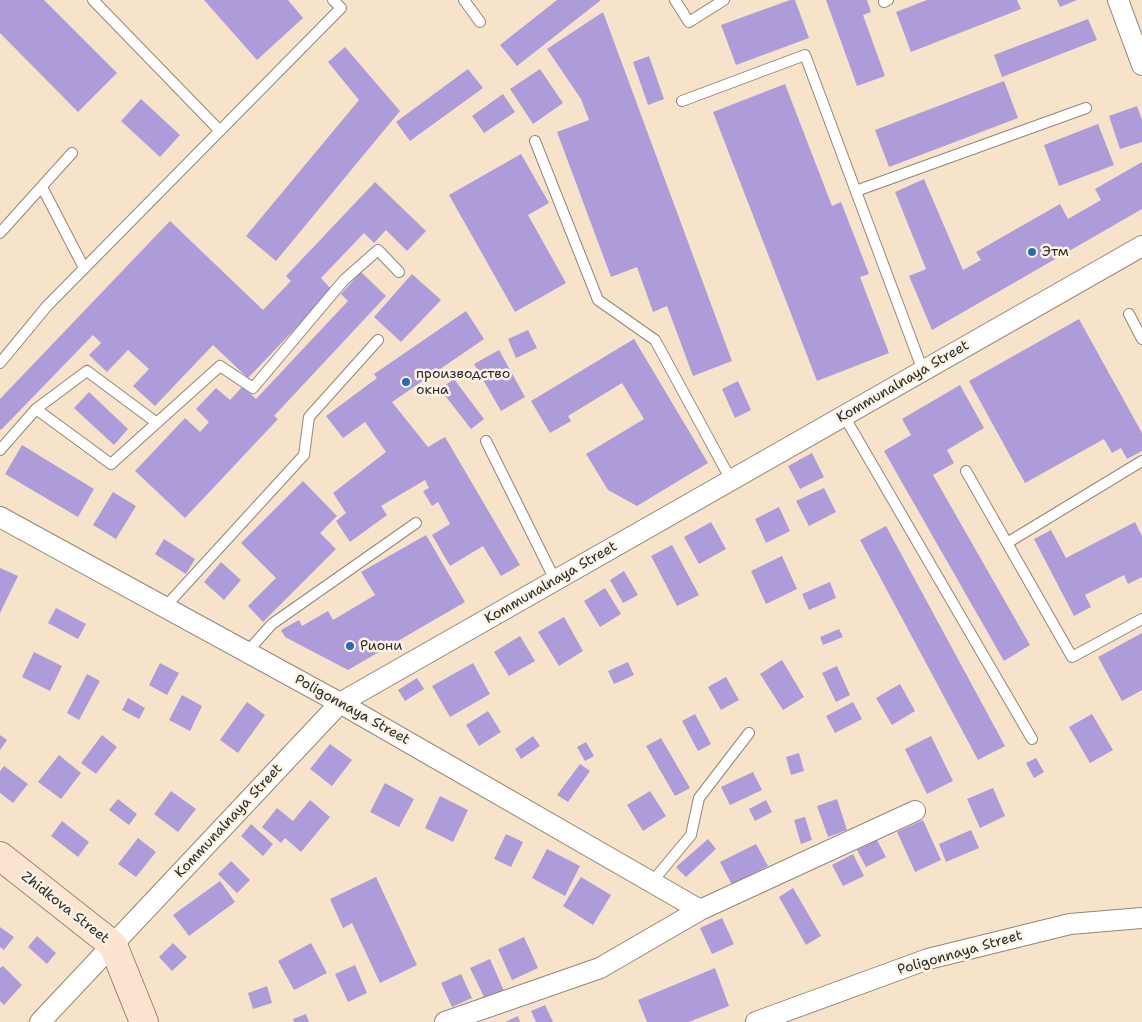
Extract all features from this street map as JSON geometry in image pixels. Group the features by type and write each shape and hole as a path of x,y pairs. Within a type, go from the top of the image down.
{"main road":[{"name":"Zhidkova Street","path":"0,856 112,945 144,1022"}],"street":[{"path":"1118,0 1142,65"},
{"name":"Kommunalnaya Street","path":"40,1022 340,703 1142,246"},
{"name":"Poligonnaya Street","path":"0,517 340,703 700,910"},
{"path":"445,1022 600,968 700,910 915,811"},
{"name":"Poligonnaya Street","path":"756,1022 928,959 1070,924 1142,918"}],"lane":[{"path":"92,0 220,130"},
{"path":"0,363 47,306 341,8 333,0"},
{"path":"464,0 480,22"},
{"path":"675,0 690,22 724,0"},
{"path":"682,102 805,55 923,371"},
{"path":"856,191 1086,108"},
{"path":"535,141 598,300 655,340 731,480"},
{"path":"0,233 72,152"},
{"path":"42,187 84,268"},
{"path":"36,409 111,464 220,366 253,388 344,280 378,250 399,272"},
{"path":"1129,314 1142,339"},
{"path":"165,607 304,455 309,417 378,340"},
{"path":"0,450 36,409 87,371 156,423"},
{"path":"844,416 1032,739"},
{"path":"486,441 555,580"},
{"path":"1007,543 1142,461"},
{"path":"966,471 1072,657 1142,619"},
{"path":"247,652 272,624 416,522"},
{"path":"652,882 691,835 699,798 749,733"}],"building":[{"path":"0,0 44,0 117,73 78,112 0,33"},
{"path":"204,0 288,0 303,18 257,60"},
{"path":"557,0 601,0 517,66 500,45"},
{"path":"790,0 795,0 809,38 736,65 721,25"},
{"path":"826,0 867,0 871,12 863,15 885,76 857,86"},
{"path":"927,0 1017,0 1021,9 911,52 896,12"},
{"path":"1057,0 1077,0 1060,7"},
{"path":"603,12 732,361 693,376 667,306 653,312 637,267 611,277 557,132 589,120 581,99 547,49"},
{"path":"1088,19 1097,40 1002,77 994,55"},
{"path":"345,47 400,111 276,261 246,236 359,100 328,62"},
{"path":"649,56 664,99 648,105 633,62"},
{"path":"468,69 483,88 410,141 396,122"},
{"path":"540,69 563,103 533,124 510,89"},
{"path":"1004,81 1018,118 889,167 875,130"},
{"path":"785,84 832,206 841,202 869,274 860,277 889,353 817,381 713,112"},
{"path":"503,94 515,112 484,133 472,116"},
{"path":"141,99 180,135 160,157 121,121"},
{"path":"1137,106 1142,120 1142,142 1120,149 1109,116"},
{"path":"1098,124 1114,165 1059,186 1044,145"},
{"path":"521,154 549,203 528,215 566,283 515,312 449,195"},
{"path":"1142,162 1142,209 932,330 909,276 926,269 895,192 924,179 963,270 981,260 976,252 1060,204 1068,219 1101,200 1095,189"},
{"path":"375,182 426,231 407,251 386,230 374,243 364,233 321,278 332,290 248,378 213,345 155,406 133,386 149,369 128,350 107,372 89,355 101,343 93,335 0,429 0,399 170,221 263,310 291,281 286,276"},
{"path":"361,272 386,296 274,416 278,419 185,518 135,471 185,418 200,432 209,422 196,409 216,388 230,400 243,386 256,399 348,301 341,294"},
{"path":"412,274 441,300 401,342 374,317"},
{"path":"466,311 484,339 392,402 428,447 445,437 520,565 501,576 483,546 450,566 432,535 450,524 438,502 432,506 423,491 429,488 425,480 381,506 387,515 350,542 336,521 346,513 333,493 386,452 365,422 343,438 326,416 377,378 374,374"},
{"path":"1079,319 1142,433 1142,451 1127,459 1121,448 1112,453 1104,439 1025,483 969,381"},
{"path":"528,330 537,348 516,358 508,339"},
{"path":"634,339 708,463 637,506 608,490 586,454 644,419 622,383 568,416 571,421 550,433 531,401"},
{"path":"499,350 525,397 501,411 474,364"},
{"path":"454,379 484,419 471,429 440,389"},
{"path":"738,381 751,410 735,418 722,389"},
{"path":"960,385 984,428 947,450 954,463 933,475 1030,645 1004,661 884,451 911,435 902,419"},
{"path":"89,392 128,429 114,445 74,408"},
{"path":"22,445 94,489 78,517 5,474"},
{"path":"812,453 824,477 800,489 788,466"},
{"path":"303,481 337,516 320,533 336,549 263,622 248,606 276,578 241,543"},
{"path":"824,488 836,512 809,526 796,501"},
{"path":"113,492 136,506 116,539 93,525"},
{"path":"779,507 790,531 766,543 755,519"},
{"path":"711,522 726,549 699,564 684,537"},
{"path":"1135,522 1142,536 1142,577 1128,584 1124,575 1085,595 1091,607 1074,616 1034,539 1051,530 1066,558"},
{"path":"886,526 1005,746 978,760 860,540"},
{"path":"426,535 465,602 348,670 285,637 281,630 299,620 302,626 328,611 333,620 375,595 361,572"},
{"path":"164,539 195,559 186,574 155,554"},
{"path":"672,545 699,595 677,606 651,556"},
{"path":"782,556 797,589 766,604 751,571"},
{"path":"221,562 241,580 224,600 204,582"},
{"path":"0,568 18,576 0,613"},
{"path":"624,571 638,595 623,603 610,580"},
{"path":"830,582 836,598 809,610 802,594"},
{"path":"605,588 621,614 600,627 584,601"},
{"path":"56,608 86,624 78,639 48,623"},
{"path":"564,617 583,651 559,666 538,632"},
{"path":"839,629 843,637 823,645 820,637"},
{"path":"1142,633 1142,690 1122,701 1098,657"},
{"path":"520,636 535,661 509,676 494,652"},
{"path":"34,652 62,666 50,691 22,677"},
{"path":"782,660 804,697 783,710 760,674"},
{"path":"628,662 634,675 614,684 608,671"},
{"path":"160,663 179,673 167,695 149,685"},
{"path":"473,663 490,694 450,717 432,686"},
{"path":"837,666 850,695 836,702 822,673"},
{"path":"87,674 100,681 79,720 67,713"},
{"path":"726,677 739,700 721,710 708,687"},
{"path":"417,678 424,689 405,701 398,690"},
{"path":"900,684 915,711 892,725 876,698"},
{"path":"182,695 202,706 190,731 169,720"},
{"path":"128,698 145,708 139,719 122,710"},
{"path":"247,702 265,715 238,753 220,740"},
{"path":"853,702 862,719 835,733 826,716"},
{"path":"488,711 501,732 479,746 466,725"},
{"path":"695,714 711,744 698,751 682,721"},
{"path":"1092,714 1113,750 1090,763 1069,727"},
{"path":"0,735 7,740 0,750"},
{"path":"102,735 117,747 96,774 81,763"},
{"path":"533,736 540,746 521,759 515,749"},
{"path":"931,736 953,781 927,794 905,749"},
{"path":"661,738 690,788 675,796 646,746"},
{"path":"586,742 594,756 585,761 577,747"},
{"path":"330,744 352,760 332,786 310,769"},
{"path":"799,753 804,771 791,775 786,757"},
{"path":"59,755 81,773 61,799 38,782"},
{"path":"1036,758 1044,772 1034,778 1026,763"},
{"path":"580,764 590,771 568,802 557,795"},
{"path":"4,766 28,784 13,803 0,793 0,771"},
{"path":"753,772 762,790 730,805 721,787"},
{"path":"385,783 414,799 399,827 370,812"},
{"path":"993,788 1005,816 980,828 967,799"},
{"path":"171,791 196,809 178,832 154,814"},
{"path":"650,791 666,816 643,831 627,805"},
{"path":"440,796 468,810 453,842 425,828"},
{"path":"118,799 137,814 129,825 109,810"},
{"path":"837,799 847,830 828,837 817,806"},
{"path":"310,800 330,817 301,852 285,838 281,843 262,827 277,808 293,821"},
{"path":"766,800 772,812 755,821 749,809"},
{"path":"805,817 812,840 801,844 794,820"},
{"path":"923,820 941,860 915,872 897,832"},
{"path":"62,821 89,842 78,857 51,836"},
{"path":"251,824 273,844 263,856 241,836"},
{"path":"971,830 979,848 946,862 939,844"},
{"path":"506,834 523,842 511,867 494,859"},
{"path":"138,838 156,852 136,877 118,864"},
{"path":"708,839 716,849 686,877 676,867"},
{"path":"877,840 886,857 866,867 857,850"},
{"path":"756,844 768,866 732,885 720,862"},
{"path":"547,849 580,866 565,896 532,878"},
{"path":"853,854 864,876 843,886 832,865"},
{"path":"231,861 250,880 237,893 218,874"},
{"path":"376,877 417,965 380,983 352,923 343,928 330,899"},
{"path":"581,877 611,895 593,925 563,906"},
{"path":"220,881 235,902 189,936 173,915"},
{"path":"793,888 821,936 806,945 779,897"},
{"path":"722,918 734,944 712,954 700,928"},
{"path":"0,927 14,937 4,950 0,947"},
{"path":"37,936 56,953 47,964 28,947"},
{"path":"524,937 538,968 512,980 498,949"},
{"path":"173,943 187,957 172,971 159,957"},
{"path":"311,943 327,973 294,990 278,961"},
{"path":"490,959 504,991 485,999 470,968"},
{"path":"355,965 367,993 348,1002 335,974"},
{"path":"3,966 22,985 4,1005 0,1001 0,968"},
{"path":"715,968 729,1006 689,1022 647,1022 638,1000"},
{"path":"461,974 472,998 452,1007 441,983"},
{"path":"267,986 272,1003 253,1009 248,993"},
{"path":"545,1005 553,1022 536,1022 531,1011"},
{"path":"306,1014 309,1022 294,1022 293,1019"},
{"path":"518,1016 520,1022 505,1022"}],"place":[{"name":"Этм","path":"1032,252"},
{"name":"производство окна","path":"406,382"},
{"name":"Риони","path":"350,646"}]}
